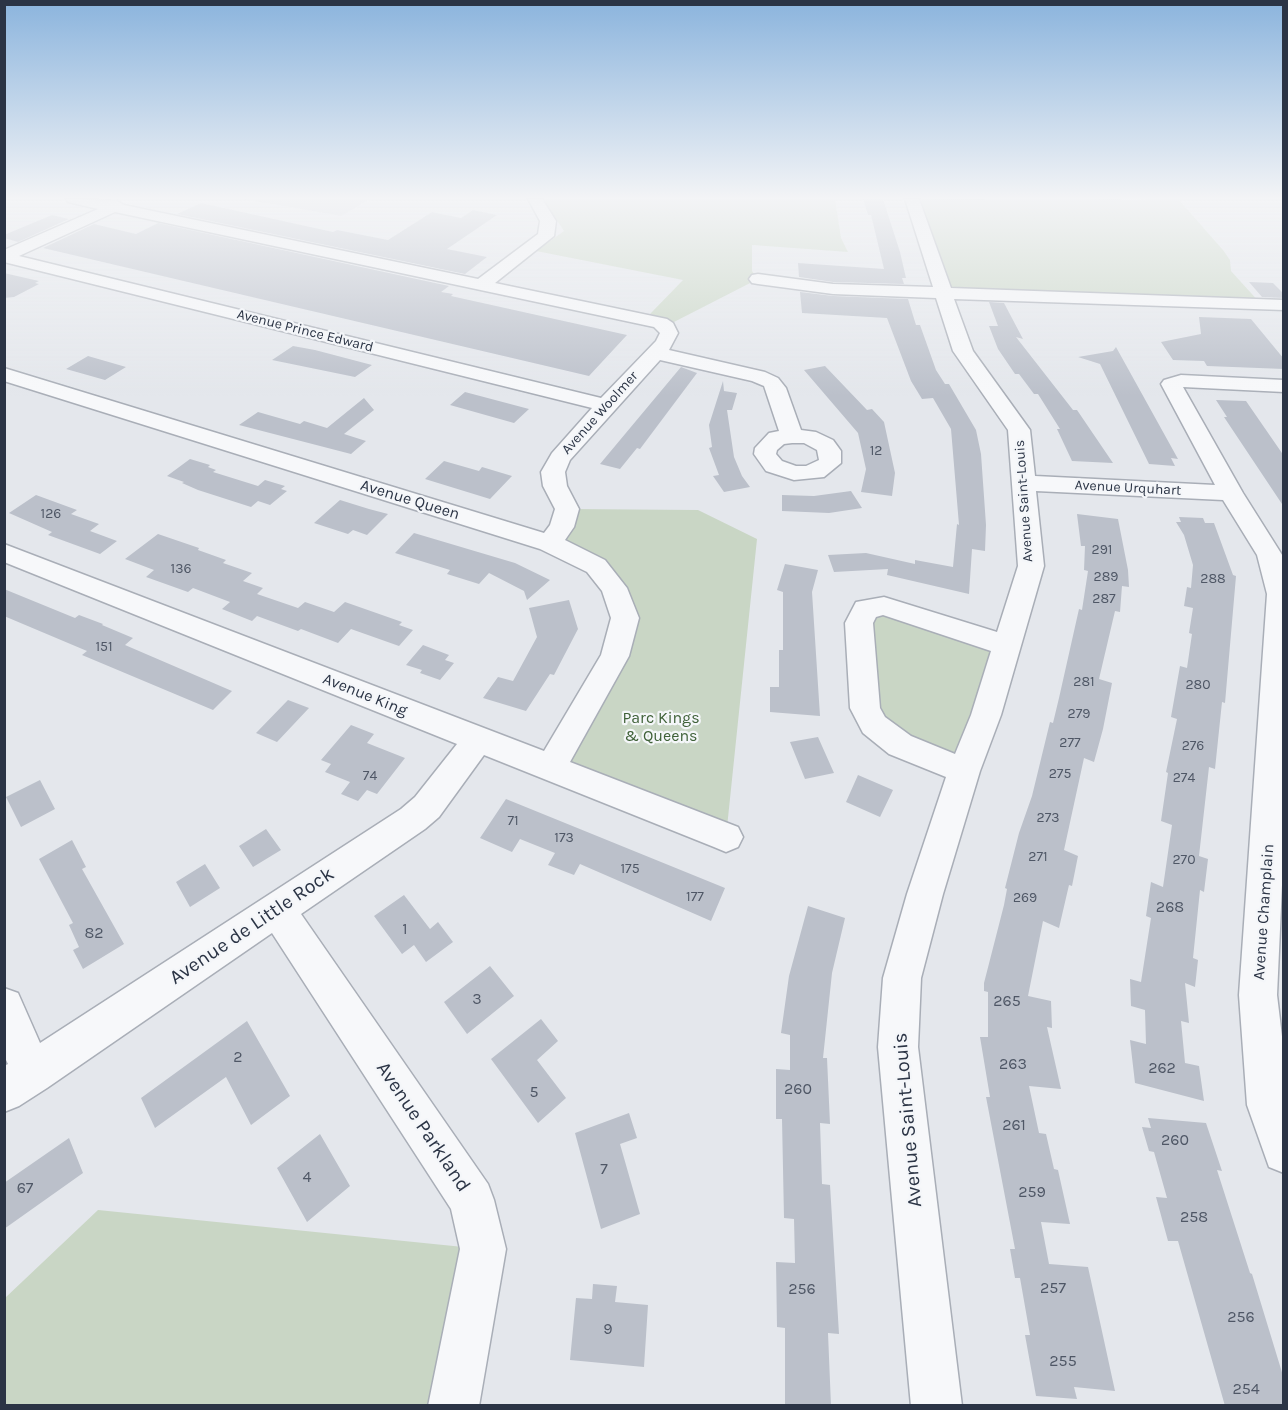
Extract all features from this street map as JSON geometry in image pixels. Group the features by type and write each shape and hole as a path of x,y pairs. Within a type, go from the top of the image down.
{"street":[{"name":"Avenue Prince Edward","path":"36,265 606,405"},
{"path":"387,265 482,285 508,265"},
{"name":"Avenue Saint-Louis","path":"934,265 963,351 1019,430 1030,566 986,715 964,771 925,894 902,978 898,1047 937,1406"},
{"path":"758,279 833,289 1284,305"},
{"name":"Avenue Woolmer","path":"482,285 660,323 669,333 665,343 560,458 553,472 555,486 567,509 562,528 549,543"},
{"path":"654,353 758,376 771,382 776,388 792,436"},
{"name":"Avenue Queen","path":"4,374 549,543 567,550 596,567 614,588 625,618 615,656 551,767"},
{"name":"Avenue Champlain","path":"1284,386 1181,381 1171,384 1231,493 1270,555 1280,594 1258,995 1268,1105 1284,1152"},
{"name":"Avenue Urquhart","path":"1025,483 1231,493"},
{"name":"Avenue King","path":"4,552 726,837"},
{"path":"964,771 900,745 874,726 865,708 859,622 866,609 884,606 1006,645"},
{"name":"Avenue de Little Rock","path":"18,1082 413,819 427,807 478,740"},
{"name":"Avenue Parkland","path":"277,910 472,1200 483,1249 453,1406"},
{"path":"4,1007 18,1082"}],"green space":[{"path":"606,265 752,265 752,271 758,279 674,322 650,314 683,280"},
{"path":"934,265 1230,265 1231,271 1261,304 944,294"},
{"name":"Parc Kings & Queens","path":"567,509 698,510 757,539 726,837 551,767 615,656 614,588 567,550 562,527"},
{"path":"866,609 1006,645 964,771 874,725"},
{"path":"98,1210 483,1249 448,1405 5,1406 5,1298"}],"building":[{"path":"115,265 351,265 449,286 441,292 453,294 451,296 627,335 589,376"},
{"path":"421,265 477,265 465,274"},
{"path":"798,265 824,265 884,269 883,265 903,265 906,278 902,278 904,284 833,282 799,277"},
{"path":"4,273 39,281 35,283 39,284 14,297 4,298"},
{"path":"1249,282 1273,283 1284,294 1284,298 1262,297"},
{"path":"800,292 833,296 908,299 916,325 920,325 936,370 945,384 949,384 976,430 981,454 986,525 985,551 972,549 969,594 887,575 888,569 834,572 828,555 866,553 915,564 915,560 953,567 957,524 959,525 951,429 933,398 922,399 911,381 887,318 802,313"},
{"path":"989,302 1004,303 1023,339 1016,337 1073,410 1077,410 1113,463 1072,461 1057,429 1060,429 1038,394 1034,394 1019,374 1015,374 998,349 989,326 998,326"},
{"path":"1199,317 1251,319 1284,359 1284,369 1207,366 1204,361 1173,360 1161,342 1201,334"},
{"path":"293,346 372,365 355,377 272,360"},
{"path":"1116,347 1178,459 1171,458 1175,466 1149,464 1100,364 1078,357 1113,351"},
{"path":"88,356 126,367 105,380 66,369"},
{"path":"825,366 867,410 872,409 884,422 895,473 892,496 861,492 866,469 858,433 804,370"},
{"path":"681,367 697,373 640,449 637,448 620,469 600,464"},
{"path":"723,381 724,391 737,393 732,410 727,410 734,457 742,476 750,487 724,492 713,476 719,475 709,448 712,447 709,425"},
{"path":"465,392 529,409 514,423 450,405"},
{"path":"364,398 374,410 344,434 366,441 351,454 239,425 258,412 300,424 304,421 327,428"},
{"path":"1216,400 1246,401 1284,456 1284,507 1224,417 1227,417"},
{"path":"190,459 210,465 208,467 216,470 213,472 258,486 265,480 285,486 281,489 287,491 270,505 258,501 251,507 198,490 167,476"},
{"path":"444,461 479,471 482,467 512,476 490,499 425,479"},
{"path":"851,491 862,508 829,513 782,511 782,495 814,496"},
{"path":"36,495 77,510 71,514 99,524 90,531 117,541 100,554 48,535 52,532 9,513"},
{"path":"340,500 388,514 367,535 353,530 348,534 314,523"},
{"path":"1077,514 1118,519 1129,587 1122,586 1120,612 1115,611 1099,679 1112,683 1103,729 1094,762 1084,758 1064,850 1078,856 1072,886 1069,885 1059,928 1043,921 1028,996 1051,1001 1052,1028 1047,1027 1061,1089 1029,1086 1039,1133 1046,1134 1054,1169 1058,1170 1070,1224 1041,1222 1049,1264 1088,1267 1115,1391 1074,1387 1077,1399 1036,1396 1025,1335 1030,1335 1020,1278 1015,1278 1010,1249 1015,1249 986,1097 990,1097 980,1037 988,1037 988,992 984,991 984,983 1004,905 1007,889 1005,888 1019,833 1032,796 1050,722 1053,723 1079,609 1082,610 1088,571 1084,570 1085,546 1081,546"},
{"path":"1179,517 1203,518 1205,523 1214,523 1233,575 1236,576 1225,703 1222,702 1215,769 1209,767 1199,856 1208,859 1204,892 1200,890 1193,958 1198,960 1195,987 1185,983 1189,1023 1181,1021 1185,1063 1199,1066 1204,1101 1135,1083 1130,1040 1146,1044 1145,1010 1131,1006 1130,979 1141,982 1151,918 1146,916 1151,882 1163,887 1172,825 1161,821 1168,773 1166,772 1177,719 1171,717 1180,666 1187,668 1192,634 1189,633 1193,608 1184,606 1187,587 1191,588 1193,565 1184,535 1176,522 1181,522"},
{"path":"414,533 515,563 550,580 527,600 524,591 489,573 479,584 447,574 450,570 395,553"},
{"path":"158,534 199,548 198,550 226,560 223,563 252,573 243,581 263,588 257,594 298,608 305,602 334,612 345,602 402,622 399,625 413,630 399,646 351,629 338,643 257,616 252,621 222,609 230,602 193,588 188,592 146,577 154,570 125,559"},
{"path":"785,564 818,570 812,592 820,716 770,712 770,687 779,687 779,650 783,650 783,592 777,590"},
{"path":"4,589 75,618 79,615 103,624 133,638 125,645 232,691 213,710 82,655 87,651 4,616"},
{"path":"569,600 578,629 554,675 550,674 526,711 483,698 498,677 513,681 537,637 529,608"},
{"path":"423,645 449,655 445,660 454,663 440,680 420,673 422,670 406,665"},
{"path":"288,700 309,708 277,742 256,733"},
{"path":"351,725 374,734 367,743 405,758 377,794 367,790 358,801 341,794 350,782 325,772 331,764 321,760"},
{"path":"818,737 834,773 805,779 790,742"},
{"path":"858,775 893,790 880,817 846,802"},
{"path":"40,780 55,809 21,827 6,797"},
{"path":"506,799 725,888 711,921 580,864 574,875 548,865 555,853 520,839 512,852 480,838"},
{"path":"266,829 281,850 253,867 239,846"},
{"path":"72,840 86,867 82,869 124,944 83,969 73,950 79,947 69,925 73,923 39,859"},
{"path":"205,864 220,888 190,907 176,882"},
{"path":"404,895 430,929 438,922 453,942 426,962 414,945 402,954 374,916"},
{"path":"808,906 845,918 832,973 823,1058 827,1058 830,1124 820,1123 822,1184 830,1185 839,1334 828,1333 831,1406 785,1406 785,1328 777,1327 776,1262 795,1263 794,1219 784,1218 782,1119 776,1119 776,1069 790,1070 790,1035 781,1033 789,976"},
{"path":"490,966 514,996 467,1034 444,1002"},
{"path":"541,1019 558,1041 537,1060 566,1098 538,1123 491,1059"},
{"path":"247,1021 290,1096 251,1125 226,1077 155,1128 141,1098"},
{"path":"629,1113 637,1138 620,1144 640,1214 601,1229 575,1133"},
{"path":"1148,1118 1206,1123 1222,1171 1217,1170 1284,1379 1284,1406 1225,1406 1178,1241 1168,1241 1156,1197 1167,1198 1154,1152 1149,1151 1142,1127 1151,1128"},
{"path":"320,1134 350,1186 307,1222 277,1168"},
{"path":"69,1138 83,1173 4,1229 4,1183"},
{"path":"593,1284 617,1286 615,1302 648,1305 644,1367 570,1360 576,1298 592,1299"}]}
